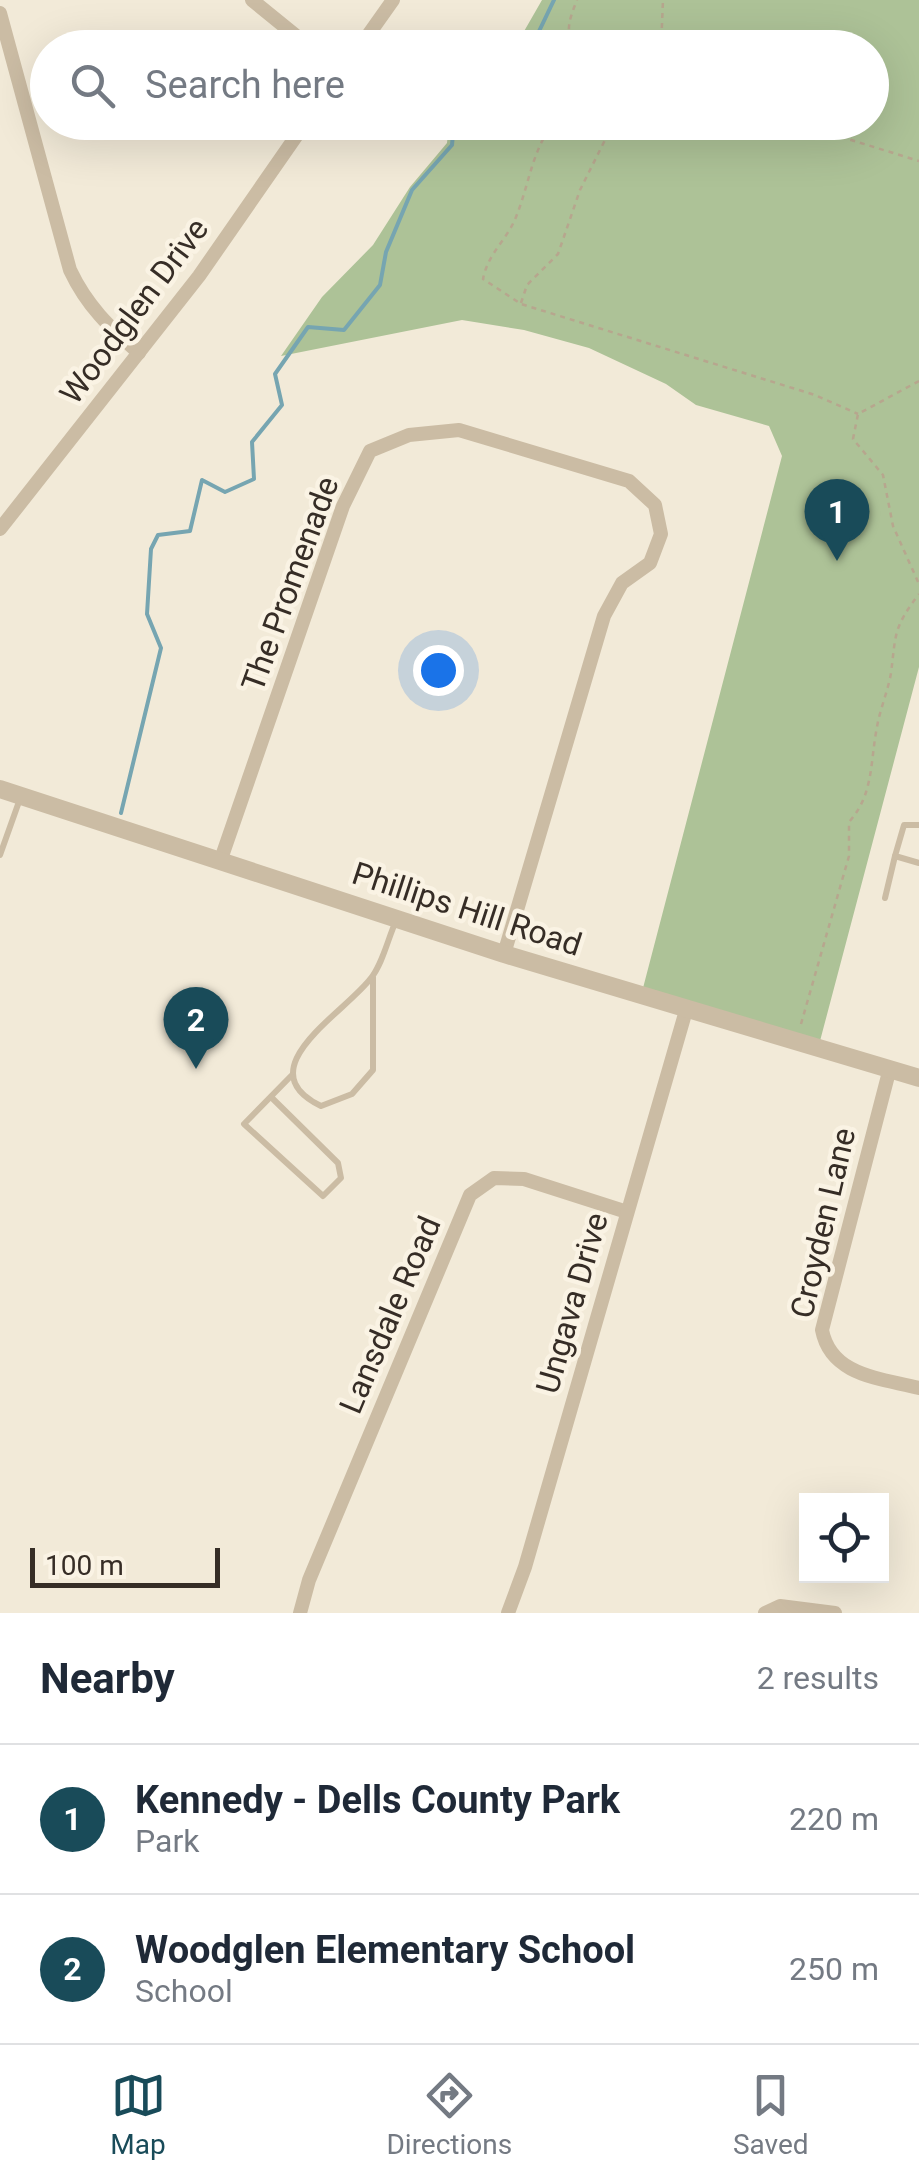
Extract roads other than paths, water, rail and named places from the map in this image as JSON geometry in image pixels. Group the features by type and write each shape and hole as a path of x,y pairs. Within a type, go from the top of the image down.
{"street":[{"path":"252,0 289,30"},
{"path":"372,30 393,0"},
{"path":"0,13 30,123"},
{"path":"35,140 70,270 84,300 139,353"},
{"name":"Woodglen Drive","path":"0,529 139,353 293,140"},
{"name":"The Promenade","path":"221,859 344,506 370,451 410,435 459,430 629,481 654,505 661,534 650,563 622,583 604,616 504,954"},
{"name":"Phillips Hill Road","path":"0,789 504,954 919,1078"},
{"name":"Ungava Drive","path":"508,1613 526,1567 686,1007"},
{"name":"Croyden Lane","path":"890,1068 822,1330 825,1346 837,1363 919,1388"},
{"name":"Lansdale Road","path":"300,1613 309,1580 470,1195 494,1178 524,1179 627,1212"},
{"path":"765,1613 780,1606 835,1613"}],"lane":[{"path":"0,855 22,795"},
{"path":"885,898 904,825 919,825"},
{"path":"895,856 919,863"},
{"path":"270,1097 338,1163 341,1178 323,1196 244,1124 270,1097 291,1076 308,1042 372,977 396,919"},
{"path":"291,1076 296,1089 321,1106 339,1103 365,1080 373,1070 372,977"}],"waterway":[{"path":"540,30 554,0"},
{"path":"121,813 161,648 147,614 151,549 158,535 190,531 202,480 225,492 254,479 252,442 282,405 275,374 308,327 344,330 380,285 386,252 412,190 452,140"}],"place":[{"name":"Kennedy - Dells County Park","path":"837,561"},
{"name":"Woodglen Elementary School","path":"196,1069"}]}
